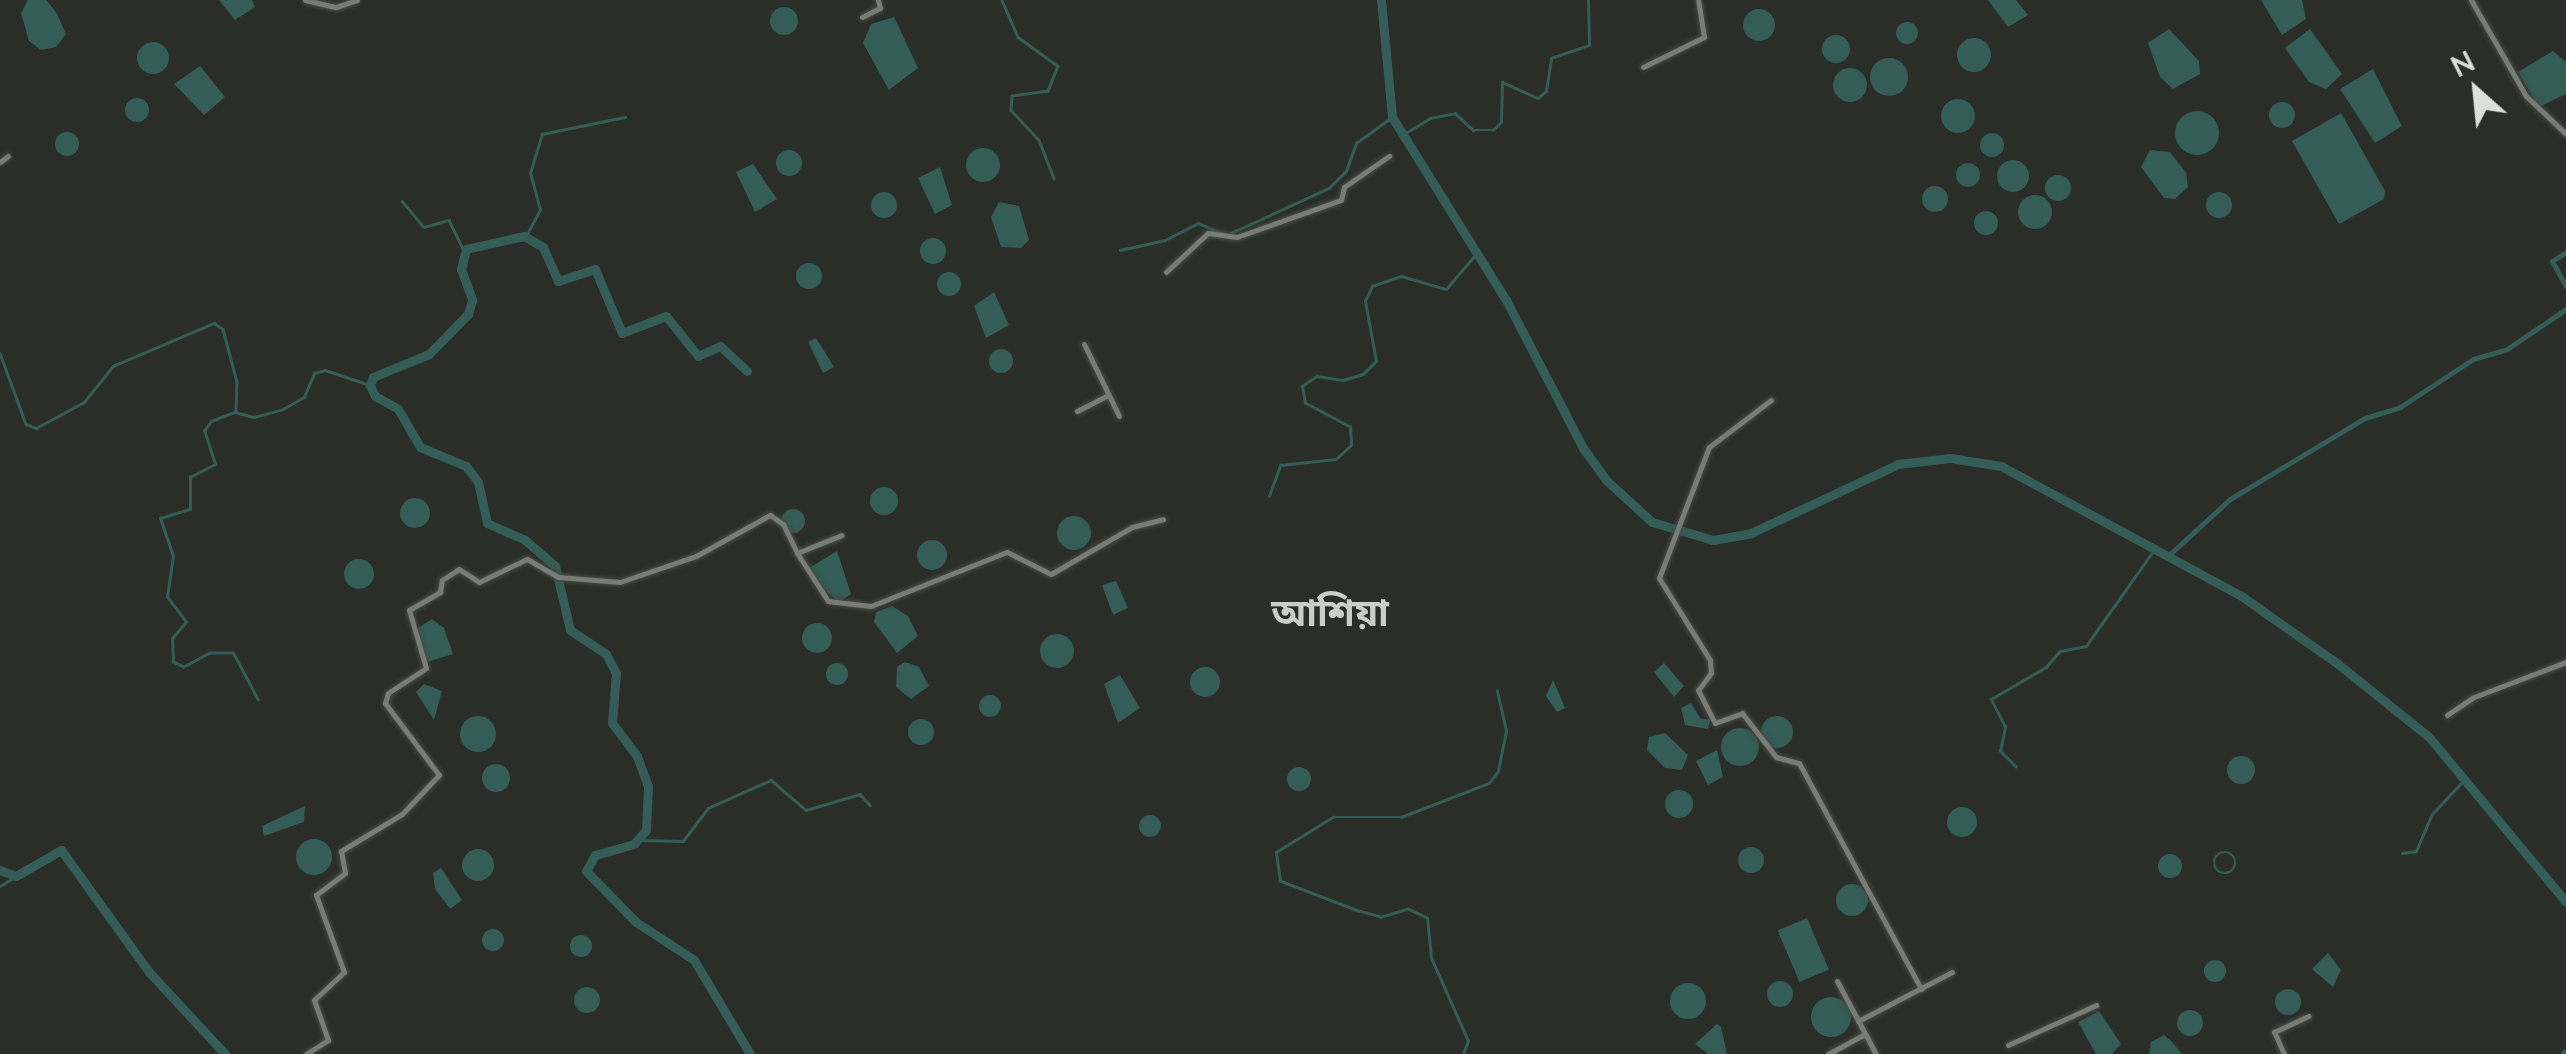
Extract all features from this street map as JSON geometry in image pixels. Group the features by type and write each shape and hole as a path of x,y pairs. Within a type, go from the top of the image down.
{"street":[{"path":"305,0 336,8 357,0"},
{"path":"862,17 880,8 878,0"},
{"path":"1642,67 1704,36 1698,0"},
{"path":"2471,0 2526,96 2566,134"},
{"path":"0,162 8,156"},
{"path":"1166,272 1208,233 1237,237 1341,200 1344,187 1389,156"},
{"path":"1084,344 1119,416"},
{"path":"1077,411 1107,396"},
{"path":"1771,400 1710,447 1659,578 1710,660 1712,673 1699,696 1715,723 1742,713 1776,757 1799,763 1921,989"},
{"path":"306,1054 328,1040 314,1000 344,972 316,895 344,873 341,851 402,814 438,775 385,703 388,693 426,668 406,615 459,569 479,582 527,559 558,577 620,582 655,565 672,566 770,516 783,524 828,602 870,606 1006,552 1050,574 1132,528 1163,519"},
{"path":"798,553 842,536"},
{"path":"2447,715 2474,697 2566,662"},
{"path":"1858,1021 1952,972"},
{"path":"1837,981 1876,1054"},
{"path":"2008,1044 2096,1005"},
{"path":"2284,1054 2274,1032 2308,1016"},
{"path":"1828,1054 1865,1034"}],"water":[{"path":"28,0 46,0 56,12 66,34 56,47 41,50 29,41 21,13"},
{"path":"219,0 252,0 255,7 235,20"},
{"path":"1988,0 2016,0 2028,15 2008,27"},
{"path":"2261,0 2302,0 2306,19 2282,35"},
{"path":"784,7 794,11 798,21 794,31 784,35 774,31 770,21 774,11"},
{"path":"1759,9 1770,14 1775,25 1770,36 1759,41 1748,36 1743,25 1748,14"},
{"path":"894,17 918,68 889,90 863,43 871,24"},
{"path":"1907,22 1915,25 1915,41 1907,44 1899,41 1896,33 1899,25"},
{"path":"2169,29 2199,61 2200,74 2173,89 2160,77 2148,43"},
{"path":"2310,29 2342,74 2326,89 2309,82 2285,48"},
{"path":"1836,35 1846,39 1850,49 1846,59 1836,63 1826,59 1822,49 1826,39"},
{"path":"1974,38 1986,43 1991,55 1986,67 1974,72 1962,67 1957,55 1962,43"},
{"path":"153,42 164,47 169,58 164,69 153,74 142,69 137,58 142,47"},
{"path":"2553,51 2566,62 2566,94 2539,107 2518,72"},
{"path":"1889,58 1903,63 1908,77 1903,91 1889,96 1875,91 1870,77 1875,63"},
{"path":"200,66 225,97 204,115 174,84"},
{"path":"1850,68 1862,73 1867,85 1862,97 1850,102 1838,97 1833,85 1838,73"},
{"path":"2373,69 2402,126 2375,143 2340,89"},
{"path":"132,98 142,98 149,110 142,122 132,122 125,115 125,105"},
{"path":"1958,99 1970,104 1975,116 1970,128 1958,133 1946,128 1941,116 1946,104"},
{"path":"2282,102 2291,106 2295,115 2291,124 2282,128 2273,124 2269,115 2273,106"},
{"path":"2197,111 2212,118 2219,133 2212,148 2197,155 2182,148 2175,133 2182,118"},
{"path":"2341,113 2385,191 2384,199 2339,224 2292,141"},
{"path":"67,132 79,144 67,156 55,144"},
{"path":"1992,133 2004,145 1992,157 1980,145"},
{"path":"983,148 995,153 1000,165 995,177 983,182 971,177 966,165 971,153"},
{"path":"789,150 798,154 802,163 798,172 789,176 780,172 776,163 780,154"},
{"path":"2150,150 2170,152 2186,173 2188,187 2175,199 2164,198 2141,167"},
{"path":"2013,160 2025,164 2029,176 2025,188 2013,192 2001,188 1997,176 2001,164"},
{"path":"1968,163 1980,175 1968,187 1956,175"},
{"path":"753,164 777,199 755,212 736,172"},
{"path":"940,167 952,205 935,214 918,178"},
{"path":"2058,175 2067,179 2071,188 2067,197 2058,201 2049,197 2045,188 2049,179"},
{"path":"1935,186 1944,190 1948,199 1944,208 1935,212 1926,208 1922,199 1926,190"},
{"path":"884,192 893,196 897,205 893,214 884,218 875,214 871,205 875,196"},
{"path":"2219,192 2228,196 2232,205 2228,214 2219,218 2210,214 2206,205 2210,196"},
{"path":"2035,195 2047,200 2052,212 2047,224 2035,229 2023,224 2018,212 2023,200"},
{"path":"999,202 1019,206 1029,240 1021,248 1001,247 991,217"},
{"path":"1986,211 1998,223 1986,235 1974,223"},
{"path":"933,238 942,242 946,251 942,260 933,264 924,260 920,251 924,242"},
{"path":"809,263 818,267 822,276 818,285 809,289 800,285 796,276 800,267"},
{"path":"949,272 961,284 949,296 937,284"},
{"path":"994,292 1009,325 986,338 974,306"},
{"path":"816,338 834,367 823,373 808,342"},
{"path":"1001,349 1010,352 1010,370 1001,373 992,370 989,361 992,352"},
{"path":"884,487 894,491 898,501 894,511 884,515 874,511 870,501 874,491"},
{"path":"415,498 426,502 430,513 426,524 415,528 404,524 400,513 404,502"},
{"path":"793,509 805,521 793,533 781,521"},
{"path":"1074,516 1086,521 1091,533 1086,545 1074,550 1062,545 1057,533 1062,521"},
{"path":"932,540 943,544 947,555 943,566 932,570 921,566 917,555 921,544"},
{"path":"837,551 851,594 839,602 810,578 809,568"},
{"path":"359,559 369,564 374,574 369,584 359,589 349,584 344,574 349,564"},
{"path":"1116,581 1128,608 1113,615 1102,585"},
{"path":"892,606 908,616 918,636 897,653 874,622 876,612"},
{"path":"432,619 444,628 453,654 427,662 416,629"},
{"path":"817,623 828,627 832,638 828,649 817,653 806,649 802,638 806,627"},
{"path":"1057,634 1069,639 1074,651 1069,663 1057,668 1045,663 1040,651 1045,639"},
{"path":"905,662 919,667 929,686 911,699 896,687 897,667"},
{"path":"837,663 845,666 845,682 837,685 829,682 826,674 829,666"},
{"path":"1664,663 1684,686 1674,697 1654,672"},
{"path":"1205,667 1216,671 1220,682 1216,693 1205,697 1194,693 1190,682 1194,671"},
{"path":"1120,675 1140,708 1118,723 1104,684"},
{"path":"1553,680 1565,708 1557,712 1546,696"},
{"path":"424,684 442,691 434,720 416,692"},
{"path":"990,695 998,698 998,714 990,717 982,714 979,706 982,698"},
{"path":"1691,703 1700,718 1710,720 1708,729 1685,725 1681,708"},
{"path":"478,716 490,722 496,734 490,746 478,752 466,746 460,734 466,722"},
{"path":"1777,716 1788,721 1793,732 1788,743 1777,748 1766,743 1761,732 1766,721"},
{"path":"921,719 930,723 934,732 930,741 921,745 912,741 908,732 912,723"},
{"path":"1740,728 1754,733 1759,747 1754,761 1740,766 1726,761 1721,747 1726,733"},
{"path":"1665,733 1688,755 1682,770 1665,768 1647,750 1649,737"},
{"path":"1717,750 1723,777 1708,785 1696,761"},
{"path":"2241,756 2251,760 2255,770 2251,780 2241,784 2231,780 2227,770 2231,760"},
{"path":"496,764 506,768 510,778 506,788 496,792 486,788 482,778 486,768"},
{"path":"1299,767 1311,779 1299,791 1287,779"},
{"path":"1679,790 1689,794 1693,804 1689,814 1679,818 1669,814 1665,804 1669,794"},
{"path":"305,806 304,822 264,836 262,826"},
{"path":"1962,807 1973,811 1977,822 1973,833 1962,837 1951,833 1947,822 1951,811"},
{"path":"1146,815 1154,815 1161,826 1154,837 1146,837 1139,830 1139,822"},
{"path":"314,839 326,845 332,857 326,869 314,875 302,869 296,857 302,845"},
{"path":"1751,847 1760,851 1764,860 1760,869 1751,873 1742,869 1738,860 1742,851"},
{"path":"478,849 489,854 494,865 489,876 478,881 467,876 462,865 467,854"},
{"path":"2170,854 2179,857 2179,875 2170,878 2161,875 2158,866 2161,857"},
{"path":"441,868 462,900 450,909 435,889 433,873"},
{"path":"1852,884 1863,889 1868,900 1863,911 1852,916 1841,911 1836,900 1841,889"},
{"path":"1807,918 1829,970 1799,982 1778,931"},
{"path":"489,929 497,929 504,940 497,951 489,951 482,944 482,936"},
{"path":"581,935 589,938 589,954 581,957 573,954 570,946 573,938"},
{"path":"2328,953 2341,970 2333,987 2312,969"},
{"path":"2215,960 2223,963 2223,979 2215,982 2207,979 2204,971 2207,963"},
{"path":"1780,981 1789,985 1793,994 1789,1003 1780,1007 1771,1003 1767,994 1771,985"},
{"path":"1688,983 1701,988 1706,1001 1701,1014 1688,1019 1675,1014 1670,1001 1675,988"},
{"path":"587,987 596,991 600,1000 596,1009 587,1013 578,1009 574,1000 578,991"},
{"path":"2288,989 2297,993 2301,1002 2297,1011 2288,1015 2279,1011 2275,1002 2279,993"},
{"path":"1831,997 1845,1003 1851,1017 1845,1031 1831,1037 1817,1031 1811,1017 1817,1003"},
{"path":"2190,1010 2199,1014 2203,1023 2199,1032 2190,1036 2181,1032 2177,1023 2181,1014"},
{"path":"2099,1011 2121,1044 2112,1054 2096,1054 2078,1022"},
{"path":"1717,1024 1727,1054 1708,1054 1695,1044"},
{"path":"2164,1035 2182,1054 2149,1054 2151,1042"}],"waterway":[{"path":"1002,0 1018,37 1058,66 1048,91 1012,96 1011,110 1039,140 1054,178"},
{"path":"1381,0 1392,117 1506,300 1583,448 1606,480 1652,522 1713,540 1751,533 1898,464 1950,458 2001,466 2240,595 2338,664 2429,737 2566,902"},
{"path":"1402,135 1430,118 1455,113 1473,130 1493,130 1501,122 1502,82 1538,98 1546,91 1551,58 1589,45 1588,0"},
{"path":"526,236 540,210 530,173 542,134 625,117"},
{"path":"1231,233 1329,188 1346,171 1356,143 1392,117"},
{"path":"402,201 424,227 449,220 464,251"},
{"path":"1120,250 1165,240 1198,223 1224,234"},
{"path":"747,371 720,346 698,356 666,316 622,333 595,269 558,281 543,247 524,236 466,249 461,269 472,300 468,314 429,354 373,377 370,385 375,396 398,409 420,447 466,466 478,482 487,523 525,540 555,566 570,630 606,654 616,673 612,723 637,756 648,786 646,830 634,844 595,855 586,871 636,922 694,960 750,1054"},
{"path":"2566,252 2552,261 2566,286"},
{"path":"1269,496 1280,465 1336,459 1351,445 1350,427 1305,403 1302,386 1317,376 1343,380 1363,374 1376,361 1365,301 1372,286 1401,276 1446,289 1476,254"},
{"path":"2170,554 2230,499 2365,418 2400,407 2473,359 2507,349 2566,309"},
{"path":"0,353 26,424 36,428 84,402 113,366 214,323 223,329 237,382 236,411"},
{"path":"258,700 233,653 210,653 184,667 173,662 172,638 186,622 167,597 173,556 160,518 190,509 190,477 215,464 204,431 211,421 235,412 254,417 283,409 304,397 314,373 325,370 370,385"},
{"path":"2016,767 2000,751 2005,727 1991,699 2046,667 2060,651 2086,646 2156,547"},
{"path":"1463,1054 1468,1041 1431,958 1427,918 1408,909 1381,917 1280,881 1276,852 1333,817 1401,817 1489,783 1498,771 1506,731 1497,691"},
{"path":"2402,853 2416,851 2432,814 2465,779"},
{"path":"641,840 683,841 708,808 771,780 806,810 860,794 870,805"},
{"path":"0,870 16,876 61,850 149,972 225,1054"},
{"path":"2225,852 2233,855 2236,863 2233,871 2225,874 2217,871 2214,863 2217,855 2225,852"},
{"path":"0,886 16,876"}],"district":[{"name":"আশিয়া","path":"1330,612"}]}
